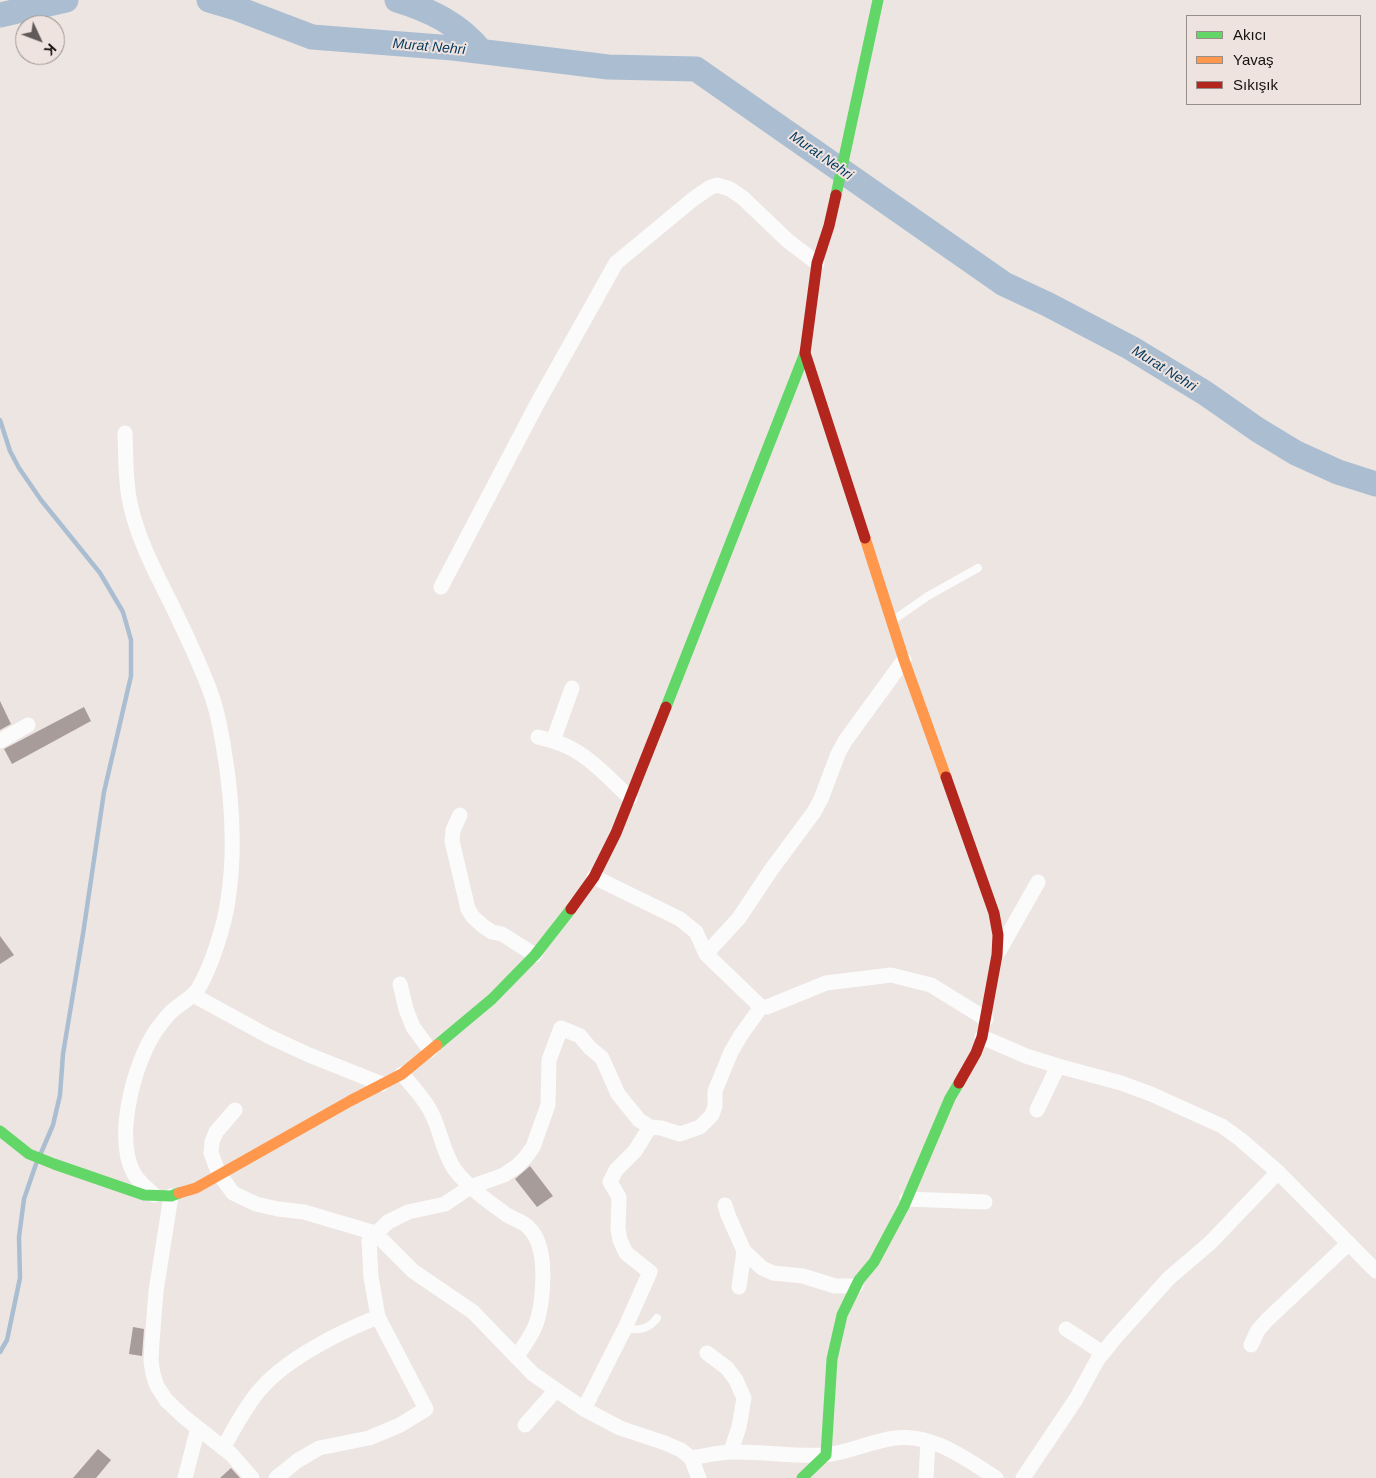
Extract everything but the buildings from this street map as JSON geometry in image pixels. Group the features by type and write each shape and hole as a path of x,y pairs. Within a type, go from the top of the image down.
{"street":[{"path":"0,1131 25,1151 54,1164 144,1195 171,1196 196,1188 350,1100 402,1074 492,999 535,955 571,910 594,877 616,833 805,353 817,262 829,226 878,0"},
{"path":"441,587 537,404 616,263 692,200 709,188 717,185 730,188 743,198 788,241 817,262"},
{"path":"802,1478 826,1455 832,1359 842,1315 856,1286 874,1262 907,1199 950,1098 976,1053 982,1037 997,954 998,935 994,913 904,660 805,353"},
{"path":"125,433 130,504 151,566 179,620 210,690 220,726 228,770 232,811 233,852 228,901 218,943 199,987 193,995 170,1013 149,1043 137,1070 128,1114 126,1141 129,1161 135,1176 154,1196"},
{"path":"706,954 739,918 771,870 814,812 821,800 838,754 845,741 904,660"},
{"path":"553,741 572,688"},
{"path":"0,742 28,725"},
{"path":"538,737 574,750 592,762 630,798"},
{"path":"460,815 453,830 452,842 468,909 473,917 483,926 492,932 502,934 535,955"},
{"path":"594,877 680,919 696,932 706,954 761,1007 767,1007 826,982 891,975 931,985 986,1019"},
{"path":"997,954 1038,882"},
{"path":"400,984 413,1027 430,1050"},
{"path":"193,995 268,1036 309,1055 382,1084"},
{"path":"276,1478 297,1461 319,1448 369,1438 400,1425 426,1409 378,1317 371,1277 369,1240 388,1222 408,1212 445,1204 470,1187 504,1175 517,1166 533,1148 548,1105 549,1060 561,1028 580,1036 602,1058 618,1094 639,1120 650,1127 661,1128 680,1134 700,1127 712,1115 715,1091 731,1052 761,1007"},
{"path":"982,1037 1026,1056 1121,1083 1151,1094 1222,1126 1278,1172 1376,1272"},
{"path":"1037,1110 1058,1066"},
{"path":"402,1074 425,1101 432,1114 447,1157 454,1168 470,1187 508,1215 526,1224 535,1235 540,1249 542,1264 542,1292 538,1321 516,1357"},
{"path":"235,1110 216,1132 212,1142 211,1153 219,1174 233,1192 256,1204 304,1212 375,1233 412,1271 473,1312 534,1374 584,1409 620,1428 681,1450 691,1458 699,1478"},
{"path":"584,1409 625,1328 650,1272 626,1253 620,1240 618,1229 619,1196 610,1182 616,1170 635,1151 650,1127"},
{"path":"0,1147 25,1151"},
{"path":"1023,1478 1076,1399 1103,1353 1169,1278 1210,1243 1278,1172"},
{"path":"171,1196 156,1291 151,1361 158,1386 166,1400 223,1448 252,1478"},
{"path":"907,1199 985,1202"},
{"path":"725,1205 744,1251 762,1268 773,1273 803,1276 835,1286 856,1286"},
{"path":"1251,1345 1258,1330 1268,1319 1349,1243"},
{"path":"738,1287 742,1274 744,1251"},
{"path":"223,1448 257,1393 268,1381 298,1358 354,1326 378,1317"},
{"path":"1066,1329 1103,1353"},
{"path":"707,1353 727,1368 736,1380 744,1398 739,1427 731,1451"},
{"path":"525,1425 556,1390"},
{"path":"185,1478 198,1428"},
{"path":"691,1458 731,1451 779,1455 826,1455 896,1438 912,1438 928,1441 952,1450 996,1478"},
{"path":"926,1478 928,1441"}],"lane":[{"path":"892,621 928,596 978,568"},
{"path":"625,1328 633,1330 648,1327 657,1318"}],"waterway":[{"name":"Murat Nehri","path":"0,15 66,0"},
{"name":"Murat Nehri","path":"209,0 236,8 312,37 453,48 608,67 696,69 1004,284 1131,348 1205,393 1258,430 1296,453 1338,472 1376,484"},
{"path":"397,0 421,8 443,19 463,33 481,51"},
{"path":"0,420 10,451 19,468 41,500 100,573 123,612 131,640 131,676 104,792 63,1054 60,1095 53,1125 41,1153"},
{"path":"0,1352 7,1340 20,1278 19,1237 24,1199 36,1164"}],"traffic: fast":[{"path":"836,195 878,0"},
{"path":"666,707 805,353"},
{"path":"437,1045 492,999 535,955 571,909"},
{"path":"802,1478 826,1455 832,1359 842,1315 859,1280 874,1262 904,1206 950,1098 959,1083"},
{"path":"0,1131 29,1154 54,1164 144,1195 171,1196 179,1193"}],"traffic: slow":[{"path":"865,538 904,660 946,777"},
{"path":"179,1193 196,1188 350,1101 402,1074 437,1045"}],"traffic: jam":[{"path":"836,195 829,226 817,263 805,353 865,538"},
{"path":"571,909 594,877 616,833 666,707"},
{"path":"946,777 994,913 998,935 997,955 982,1037 976,1053 959,1083"}]}
